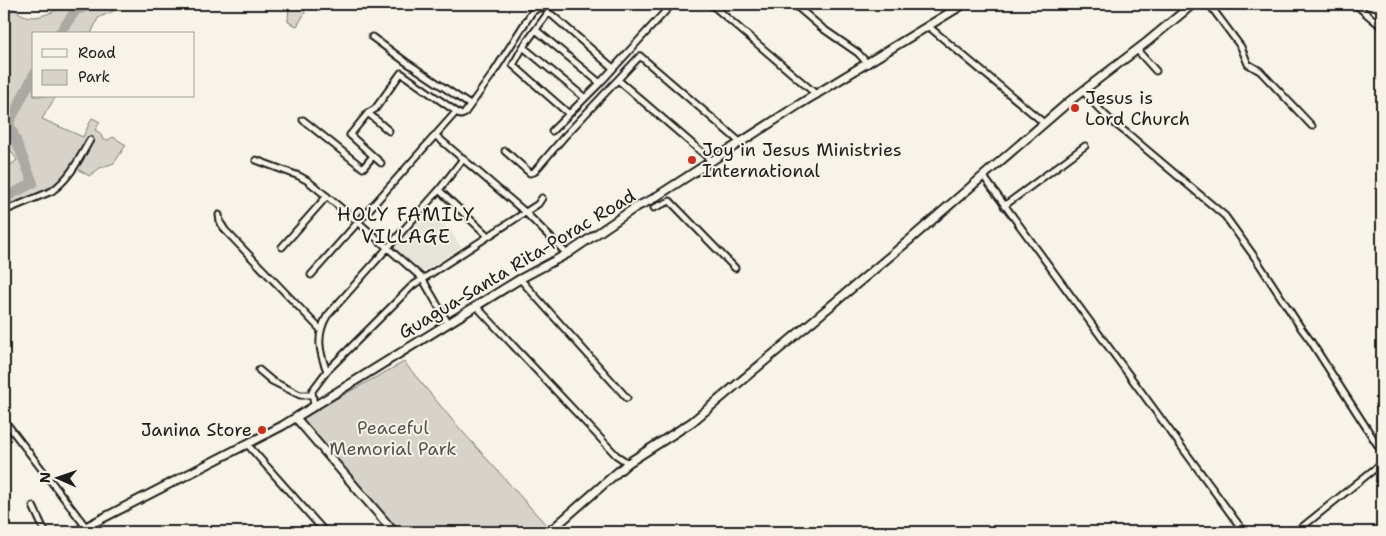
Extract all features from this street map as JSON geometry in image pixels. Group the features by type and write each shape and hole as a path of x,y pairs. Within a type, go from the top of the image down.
{"main road":[{"name":"Guagua-Santa Rita-Porac Road","path":"76,532 296,418 448,323 567,254 636,207 651,200 964,4"},
{"path":"546,532 556,526 628,463 692,422 984,177 1044,123 1193,4"},
{"path":"296,418 394,532"}],"street":[{"path":"381,163 350,135 368,113 375,109 401,73 461,115 492,75 532,12 538,8 547,8 550,4"},
{"path":"552,131 600,83 672,4"},
{"path":"711,4 817,95"},
{"path":"794,4 822,28 858,53 868,64"},
{"path":"1210,4 1241,47 1248,64 1260,71 1312,126"},
{"path":"1355,4 1382,27"},
{"path":"569,114 514,68 513,63 546,15 550,13 613,68"},
{"path":"928,26 1044,123"},
{"path":"536,30 600,83"},
{"path":"372,37 470,105"},
{"path":"523,47 585,98"},
{"path":"1137,50 1156,71"},
{"path":"505,152 532,174 640,56 741,143"},
{"path":"618,80 712,161"},
{"path":"1083,91 1099,111 1111,122 1128,134 1225,216 1256,259 1382,450"},
{"path":"311,275 456,112"},
{"path":"368,113 389,131"},
{"path":"303,120 363,168 373,156"},
{"path":"435,135 525,212 567,254"},
{"path":"4,211 52,191 59,186 67,179 90,140"},
{"path":"1004,206 1085,146"},
{"path":"327,371 320,349 321,330 326,319 439,190 463,159"},
{"path":"256,160 299,176 358,222 422,278 448,323"},
{"path":"984,177 1244,532"},
{"path":"439,190 488,236"},
{"path":"282,246 327,196"},
{"path":"314,406 312,395 314,388 327,371 422,278 538,204 542,198"},
{"path":"654,208 670,201 735,268"},
{"path":"219,215 220,222 225,230 321,330"},
{"path":"520,280 626,398"},
{"path":"477,307 616,455 628,463"},
{"path":"258,370 272,381 300,395 312,395"},
{"path":"4,420 86,527"},
{"path":"247,444 325,532"},
{"path":"1296,532 1382,463"},
{"path":"33,506 45,532"}],"shaded area":[{"path":"426,207 451,232 461,247 421,273 392,247"}],"green space":[{"path":"83,3 129,4 98,18 92,32 32,32 32,98 55,98 42,119 83,137 92,118 100,122 95,130 100,133 103,140 113,137 126,145 114,163 100,168 89,176 76,168 63,185 50,195 16,209 4,188 4,170 17,160 4,140 4,4 9,4 26,16 34,17 42,16 67,6"},
{"path":"289,4 304,4 306,6 304,8 305,13 297,26 288,22"},
{"name":"Peaceful Memorial Park","path":"404,362 454,422 547,526 539,532 398,532 299,419"}],"waterway":[{"path":"60,32 76,10 96,4"},
{"path":"4,198 33,183 9,123 32,78"}],"place":[{"name":"Jesus is Lord Church","path":"1075,108"},
{"name":"Joy in Jesus Ministries International","path":"692,160"},
{"name":"Janina Store","path":"262,430"}],"district":[{"name":"HOLY FAMILY VILLAGE","path":"406,225"}]}
